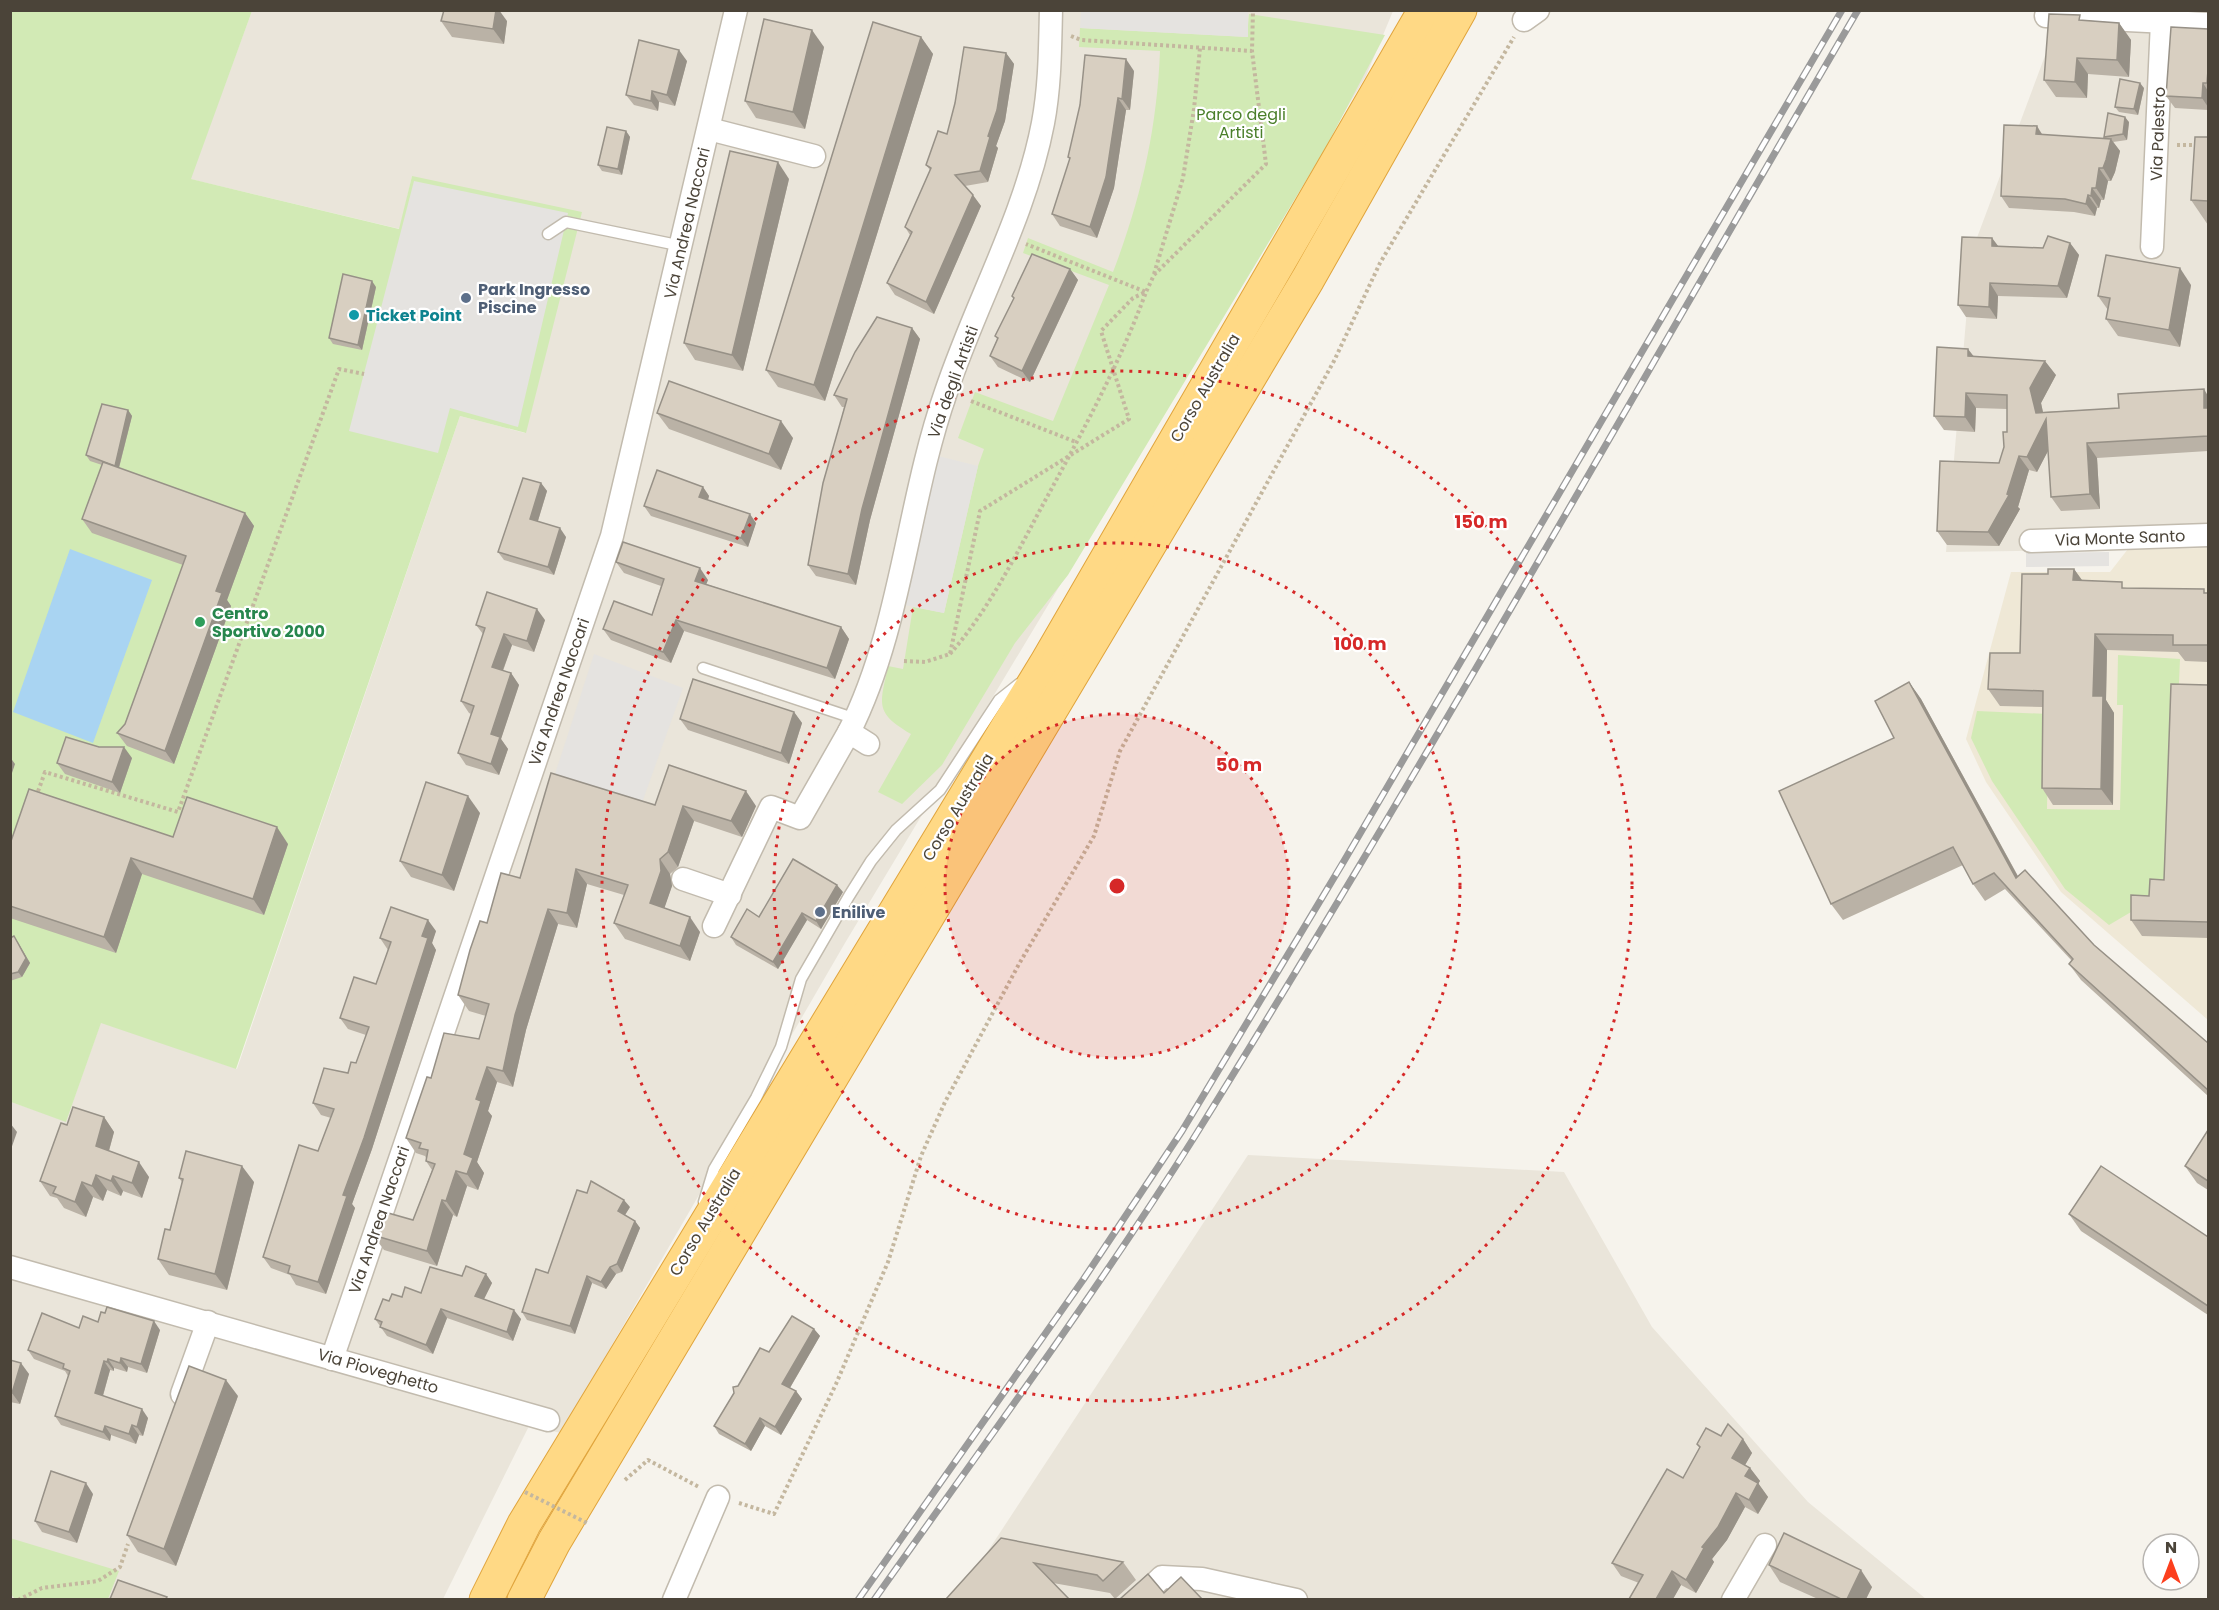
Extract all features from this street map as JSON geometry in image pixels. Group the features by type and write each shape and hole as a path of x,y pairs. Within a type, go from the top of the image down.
{"highway":[{"path":"1375,95 1413,10"},
{"name":"Corso Australia","path":"486,1599 524,1524 1047,662 1425,10"},
{"name":"Corso Australia","path":"524,1599 554,1542 1308,279 1460,10"}],"street":[{"name":"Via Andrea Naccari","path":"332,1359 612,536 736,10"},
{"name":"Via degli Artisti","path":"730,895 771,807 800,818 858,732 881,656 911,516 946,392 1008,237 1042,126 1050,78 1051,10"},
{"path":"2046,16 2208,24"},
{"name":"Via Palestro","path":"2152,247 2162,21"},
{"path":"709,129 814,156"},
{"name":"Via Monte Santo","path":"2031,541 2208,535"},
{"path":"682,879 730,895 714,926"},
{"name":"Via Pioveghetto","path":"10,1267 548,1420"},
{"path":"176,1411 208,1322"},
{"path":"674,1599 718,1497"},
{"path":"1733,1599 1765,1545"},
{"path":"1138,1599 1162,1577 1202,1579 1296,1599"}],"lane":[{"path":"548,234 566,222 682,246"},
{"path":"690,1248 714,1168 756,1098 781,1047 801,979 849,896 896,830 940,790 999,700 1047,662"},
{"path":"703,668 858,732"}],"path":[{"path":"1154,275 1266,165 1252,51 1253,10"},
{"path":"648,1460 718,1497 774,1514 888,1262 921,1156 945,1102 1019,964 1094,836 1120,751 1334,361 1380,262 1531,15"},
{"path":"1051,33 1068,34 1081,40 1252,51"},
{"path":"904,661 925,662 950,654 964,638 1013,559 1070,455 1113,369 1154,275 1183,178 1194,109 1200,48"},
{"path":"2158,144 2198,145"},
{"path":"1008,237 1146,292"},
{"path":"950,654 980,511 1129,419 1101,331 1133,298 1146,292"},
{"path":"34,804 45,772 178,812 339,369 364,374"},
{"path":"971,401 1076,442"},
{"path":"525,1492 589,1524"},
{"path":"18,1599 42,1588 98,1581 120,1567 128,1544"}],"shaded area":[{"path":"252,11 1393,11 1366,76 845,943 561,1433 529,1426 443,1599 11,1600 11,1102 66,1121 101,1022 237,1069 460,416 525,433 412,176 400,229 190,179"},
{"path":"1081,11 1248,11 1248,37 1080,28"},
{"path":"2058,11 2208,11 2208,548 1946,552 1972,251 2052,37"},
{"name":"Park Ingresso Piscine","path":"414,181 568,213 518,427 450,408 438,453 349,431"},
{"path":"938,456 978,466 944,613 900,604"},
{"path":"2208,548 2208,1020 2061,892 1986,782 1966,739 2011,572 2110,572 2128,549"},
{"path":"2109,552 2109,566 2026,567 2026,553"},
{"path":"594,654 683,688 642,803 555,774"},
{"path":"1248,1155 1564,1172 1652,1327 1808,1502 1926,1599 953,1600 984,1557"}],"green space":[{"name":"Centro Sportivo 2000","path":"11,11 252,11 191,179 399,229 412,176 582,212 526,433 460,416 236,1069 101,1023 66,1122 11,1102"},
{"name":"Parco degli Artisti","path":"1249,14 1385,35 1325,149 1068,575 1015,643 942,765 902,804 878,792 911,734 885,713 883,690 888,666 903,669 913,607 944,613 978,466 984,449 958,438 975,392 1053,421 1109,285 1023,253 1028,238 1113,272 1132,218 1146,163 1155,108 1160,51 1079,47 1080,28 1247,37"},
{"path":"2118,655 2180,659 2170,889 2109,925 2065,889 1992,781 1971,738 1977,711 2049,714 2047,809 2120,810 2123,705 2117,705"},
{"path":"10,1538 119,1571 108,1599 15,1599 11,1594"}],"water":[{"path":"70,549 152,580 93,743 13,712"}],"building":[{"path":"444,10 496,10 493,29 441,21"},
{"path":"2049,14 2080,15 2079,20 2119,23 2117,60 2077,58 2075,82 2044,80"},
{"path":"764,19 812,30 793,112 745,101"},
{"path":"873,22 921,37 814,385 766,370"},
{"path":"2171,27 2208,29 2207,83 2203,83 2202,98 2166,96"},
{"path":"639,40 679,50 667,95 652,91 651,101 626,95"},
{"path":"964,47 1006,53 997,110 980,171 955,175 973,195 926,302 887,283 912,232 905,227 931,168 926,165 938,131 947,134 955,103"},
{"path":"1085,55 1126,59 1122,99 1118,98 1106,177 1090,227 1052,214 1070,158 1068,157 1080,105"},
{"path":"2120,79 2140,83 2134,109 2115,107"},
{"path":"2108,113 2125,117 2123,134 2104,137"},
{"path":"2004,125 2037,126 2036,134 2111,139 2103,168 2099,168 2096,188 2092,188 2091,196 2088,195 2086,204 2065,199 2001,196"},
{"path":"607,127 626,131 618,169 598,165"},
{"path":"2195,137 2208,137 2208,201 2191,200"},
{"path":"730,151 778,162 732,355 684,343"},
{"path":"2048,236 2070,243 2058,286 1990,283 1989,307 1958,305 1962,237 1992,238 1992,246 2043,248"},
{"path":"1032,254 1070,269 1022,371 990,356 998,338 995,336"},
{"path":"2106,255 2180,268 2169,330 2106,319 2110,298 2098,296"},
{"name":"Ticket Point","path":"343,274 372,281 358,345 329,338"},
{"path":"877,317 912,328 862,509 848,574 808,565 823,483 847,399 834,395 855,352"},
{"path":"1937,347 1968,349 1968,356 2045,361 2030,388 2036,413 2119,408 2118,394 2204,389 2204,408 2208,408 2208,436 2087,443 2090,494 2051,497 2046,419 2027,457 2019,456 2007,494 2009,495 1988,532 1937,531 1940,461 1999,463 2004,447 2003,432 2007,432 2007,395 1966,393 1965,417 1934,416"},
{"path":"669,381 781,421 769,454 657,413"},
{"path":"102,404 128,410 115,466 86,455"},
{"path":"103,462 245,513 216,591 222,593 165,751 117,733 125,724 186,556 82,519"},
{"path":"657,470 703,487 699,497 750,514 741,538 644,506"},
{"path":"523,478 541,483 530,519 560,528 548,567 498,552"},
{"path":"623,542 700,568 695,581 841,627 827,668 676,620 663,652 603,629 614,601 652,615 664,579 616,562"},
{"path":"2048,569 2074,569 2073,580 2122,582 2122,588 2204,589 2204,593 2208,593 2208,645 2173,645 2173,635 2095,634 2093,696 2103,696 2101,789 2042,788 2043,691 1988,689 1990,653 2020,653 2022,574 2048,574"},
{"path":"487,592 537,609 527,641 504,634 492,667 511,673 491,734 500,737 491,764 458,753 474,706 461,701 485,628 476,625"},
{"path":"693,679 794,712 781,753 680,719"},
{"path":"1909,682 2016,878 2025,870 2094,945 2208,1043 2208,1090 2069,964 2073,959 1994,873 1973,884 1953,847 1831,904 1779,791 1894,738 1875,701"},
{"path":"2171,684 2208,685 2208,922 2131,920 2131,895 2149,896 2150,879 2164,880"},
{"path":"66,737 99,747 124,747 112,782 57,763"},
{"path":"669,765 746,791 731,821 683,806 668,852 660,859 661,871 650,903 690,917 680,946 614,923 628,885 576,869 567,913 548,909 515,1015 503,1071 487,1067 476,1099 481,1101 464,1154 473,1158 467,1174 456,1171 446,1201 442,1200 427,1251 373,1235 381,1211 413,1220 435,1164 426,1161 428,1150 419,1148 421,1143 406,1138 427,1077 431,1078 444,1033 479,1039 489,1004 458,995 470,950 480,921 487,923 501,873 520,878 551,773 655,805"},
{"path":"426,782 468,796 442,875 400,861"},
{"path":"29,789 173,837 187,797 277,827 253,899 131,858 104,937 10,906 10,844"},
{"path":"793,859 837,885 816,921 802,913 773,962 731,937 747,909 759,917"},
{"path":"391,907 428,920 422,936 428,938 364,1138 343,1195 347,1196 318,1282 288,1273 290,1266 263,1257 299,1145 318,1151 334,1109 313,1103 324,1068 348,1073 351,1062 356,1063 369,1027 340,1018 354,977 376,984 391,942 380,938"},
{"path":"14,936 26,958 18,972 10,974 10,938"},
{"path":"73,1107 104,1117 96,1146 139,1162 132,1183 113,1176 111,1181 96,1175 92,1186 82,1182 75,1202 53,1193 56,1187 40,1181 61,1123 67,1125"},
{"path":"2208,1130 2208,1181 2185,1166"},
{"path":"186,1151 242,1166 215,1274 158,1259 165,1229 170,1230 183,1179 179,1178"},
{"path":"2101,1166 2208,1237 2208,1306 2069,1214"},
{"path":"591,1181 624,1200 618,1211 635,1221 617,1264 610,1267 601,1282 587,1276 570,1326 522,1312 536,1269 548,1273 577,1190 587,1193"},
{"path":"466,1266 486,1274 475,1296 514,1310 507,1332 441,1309 426,1345 380,1327 382,1322 375,1319 383,1299 389,1301 392,1294 402,1297 405,1287 421,1293 430,1267 462,1276"},
{"path":"107,1307 154,1321 141,1364 121,1358 120,1363 108,1359 107,1362 104,1361 95,1393 142,1409 137,1427 132,1425 129,1434 105,1426 103,1432 55,1416 70,1371 63,1368 64,1364 28,1350 42,1313 79,1328 83,1316 98,1322 101,1312 105,1313"},
{"path":"792,1316 814,1329 782,1384 796,1391 775,1427 760,1418 745,1444 714,1426 734,1393 733,1387 738,1386 760,1348 769,1352"},
{"path":"10,1360 21,1363 12,1393 10,1393"},
{"path":"189,1366 226,1380 164,1549 127,1535"},
{"path":"1728,1424 1743,1439 1732,1458 1750,1468 1745,1476 1758,1483 1749,1500 1736,1493 1718,1527 1702,1547 1704,1548 1686,1580 1672,1571 1656,1599 1629,1599 1643,1575 1612,1563 1667,1469 1683,1478 1700,1447 1697,1444 1706,1428 1721,1436"},
{"path":"51,1471 86,1483 69,1532 35,1521"},
{"path":"1784,1533 1861,1570 1847,1599 1841,1599 1769,1565"},
{"path":"1001,1538 1123,1562 1103,1581 1097,1575 1034,1563 1069,1599 946,1599"},
{"path":"1148,1574 1164,1593 1181,1577 1202,1599 1120,1599"},
{"path":"118,1580 167,1597 166,1599 110,1599"}],"railway":[{"path":"858,1600 1083,1280 1182,1131 1344,861 1842,10"},
{"path":"874,1600 1078,1312 1195,1136 1365,857 1858,10"}],"place":[{"name":"Park Ingresso Piscine","path":"466,298"},
{"name":"Ticket Point","path":"354,315"},
{"name":"Centro Sportivo 2000","path":"200,622"},
{"name":"Enilive","path":"820,912"}]}
